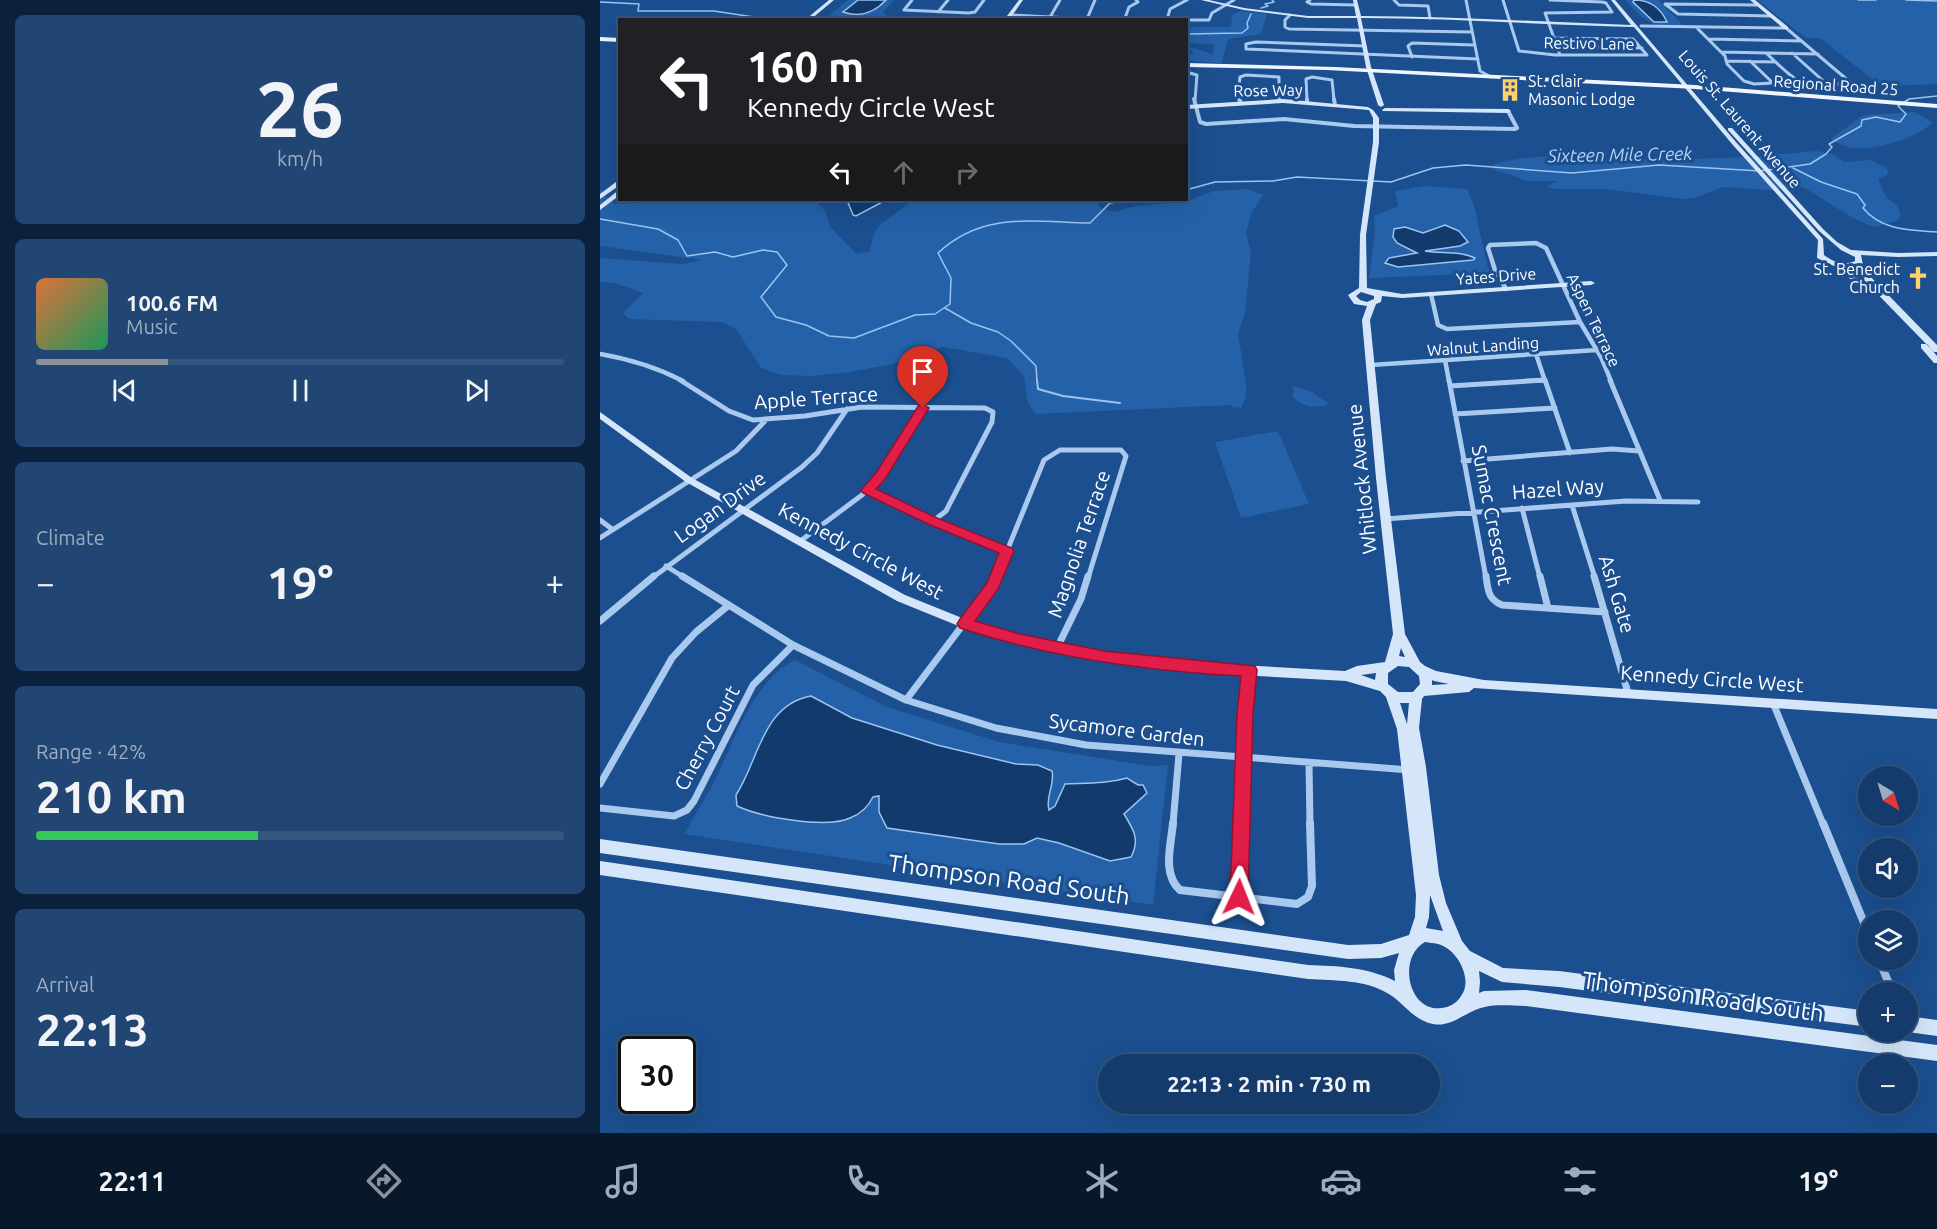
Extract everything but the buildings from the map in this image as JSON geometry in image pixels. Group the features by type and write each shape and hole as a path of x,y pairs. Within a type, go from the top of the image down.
{"main road":[{"path":"600,39 618,40"},
{"name":"Regional Road 25","path":"1188,65 1734,91 1937,106"},
{"name":"Regional Road 25","path":"1452,76 1693,89"}],"street":[{"path":"810,18 832,0"},
{"path":"819,18 841,0"},
{"path":"912,0 905,10 973,13 984,0"},
{"path":"938,12 948,0"},
{"path":"1008,18 1021,0"},
{"path":"1050,17 1060,0"},
{"path":"1087,18 1095,0"},
{"path":"1125,18 1129,7 1138,2 1136,0"},
{"path":"1168,18 1170,9 1187,0"},
{"path":"1203,0 1290,15 1634,26"},
{"path":"1188,20 1209,20 1212,13 1234,0"},
{"path":"1310,0 1307,3 1315,5 1356,2 1376,97 1383,108"},
{"path":"1394,0 1399,5 1428,6 1430,18"},
{"path":"1466,0 1480,71"},
{"name":"Restivo Lane","path":"1503,0 1519,51 1560,55 1646,56 1647,54 1636,41 1630,39 1554,38"},
{"path":"1550,0 1602,2 1612,12 1548,12 1545,14 1560,55"},
{"name":"Louis St. Laurent Avenue","path":"1613,0 1634,26 1743,141 1826,235 1858,256 1860,261"},
{"name":"Louis St. Laurent Avenue","path":"1618,0 1693,89 1734,143 1821,240 1820,256 1831,262"},
{"path":"1752,0 1851,81 1829,86 1804,87 1766,53"},
{"path":"1757,5 1665,4 1673,13 1680,15 1771,16"},
{"path":"1011,15 1068,18"},
{"path":"1290,15 1285,20 1285,27 1289,29 1472,32"},
{"path":"1641,26 1786,28"},
{"path":"1695,27 1721,52 1745,82 1773,83 1750,61"},
{"path":"1708,39 1802,41"},
{"path":"1365,46 1253,42 1246,44 1246,49 1478,60"},
{"path":"1412,57 1408,46 1412,43 1474,45"},
{"path":"1557,46 1642,48"},
{"path":"1721,52 1818,54"},
{"path":"1792,53 1829,86"},
{"path":"1726,61 1776,62"},
{"path":"1470,76 1480,71"},
{"path":"1480,71 1491,77"},
{"path":"1188,73 1197,75 1194,96 1200,122 1206,124 1284,119 1376,127 1517,128 1508,111 1383,108"},
{"path":"1241,103 1238,95 1240,77 1246,75 1279,77 1280,101"},
{"path":"1307,102 1306,79 1326,78 1332,80 1335,105"},
{"path":"1357,302 1352,295 1372,296 1363,269 1363,235 1375,150 1376,118 1370,108 1376,97"},
{"name":"Rose Way","path":"1188,107 1280,101 1383,108"},
{"path":"1376,118 1383,108"},
{"path":"600,197 618,183"},
{"path":"600,208 618,193"},
{"name":"Aspen Terrace","path":"1506,289 1495,270 1488,248 1495,244 1543,245 1580,322 1597,350 1660,500"},
{"path":"1821,249 1835,247 1850,251 1898,255 1937,254"},
{"path":"1831,262 1851,266 1860,261 1898,255"},
{"path":"1860,261 1860,272 1937,350"},
{"path":"1831,262 1852,274 1890,309 1937,361"},
{"name":"Yates Drive","path":"1357,302 1372,296 1591,283"},
{"path":"1431,294 1437,323 1447,329 1580,322"},
{"name":"Whitlock Avenue","path":"1366,320 1372,296"},
{"name":"Whitlock Avenue","path":"1357,302 1366,320 1385,519 1399,634 1418,667"},
{"name":"Walnut Landing","path":"1371,365 1597,350"},
{"name":"Apple Terrace","path":"600,354 649,364 701,391 729,411 753,420 765,421 847,409 985,408 993,412 992,422 946,511 933,521"},
{"path":"1536,354 1570,453"},
{"name":"Sumac Crescent","path":"1445,360 1472,512 1489,594 1493,601 1502,605 1605,612"},
{"path":"1450,386 1545,380"},
{"path":"799,542 867,490 881,476 923,408"},
{"path":"1455,414 1555,408"},
{"name":"Logan Drive","path":"600,621 666,566 802,467 817,453 847,409"},
{"name":"Kennedy Circle West","path":"600,415 689,480 901,598 965,624 1057,648 1143,662 1346,676 1387,691"},
{"path":"600,538 736,451 765,421"},
{"name":"Magnolia Terrace","path":"906,700 993,585 1044,460 1060,450 1113,448 1120,450 1126,456 1081,599 1057,648"},
{"path":"1463,461 1612,450 1639,451"},
{"path":"867,490 933,521 1007,551"},
{"name":"Hazel Way","path":"1385,519 1660,500 1698,502"},
{"name":"Ash Gate","path":"1572,505 1628,693"},
{"path":"1522,508 1548,608"},
{"path":"600,520 612,529"},
{"name":"Sycamore Garden","path":"666,566 793,645 906,700 996,728 1075,743 1179,754 1414,770"},
{"path":"600,784 672,658 696,632 729,605"},
{"name":"Whitlock Avenue","path":"1388,665 1399,634"},
{"name":"Cherry Court","path":"600,808 674,816 687,810 694,801 753,685 793,645"},
{"path":"600,868 1308,972 1367,976 1392,985 1415,1008 1427,1015 1440,1017 1453,1014 1463,1007 1470,996 1473,983 1471,969 1439,903 1414,770 1403,729 1381,676 1388,665 1402,661 1418,667 1426,681 1420,694 1413,728 1414,770 1424,904 1422,917 1400,975 1405,996"},
{"name":"Kennedy Circle West","path":"1346,676 1357,671 1388,665"},
{"name":"Kennedy Circle West","path":"1418,667 1434,676 1484,685 1937,714"},
{"path":"1239,897 1245,714 1250,670"},
{"name":"Kennedy Circle West","path":"1420,694 1484,685"},
{"path":"1387,691 1404,699 1420,694"},
{"path":"1773,703 1859,910"},
{"path":"1179,754 1169,872 1172,882 1180,890 1297,904 1308,897 1312,886 1309,763"},
{"name":"Thompson Road South","path":"600,846 1341,952 1367,954 1413,940"},
{"path":"1413,940 1425,935 1437,936 1461,951"},
{"name":"Thompson Road South","path":"1461,951 1502,975 1559,979 1858,1018"},
{"name":"Thompson Road South","path":"1463,1007 1484,999 1526,998 1937,1053"},
{"path":"1918,1025 1937,1028"}],"shaded area":[{"path":"848,0 858,0 844,12 877,9 886,0 894,0 883,12 888,17 918,18 826,18"},
{"path":"858,0 886,0 867,13 843,12"},
{"path":"1625,0 1658,0 1683,25 1663,25 1650,22"},
{"path":"1634,0 1654,5 1667,22 1654,22 1633,2"},
{"path":"1757,0 1937,0 1937,84 1881,86 1820,38 1806,38"},
{"path":"1240,11 1267,14 1261,34 1228,39 1222,63 1188,61 1188,55 1193,54 1188,46 1213,54 1214,45 1188,43 1188,27 1231,27 1232,15"},
{"path":"1914,112 1933,122 1917,134 1896,142 1853,148 1831,139 1866,115"},
{"path":"1817,151 1832,154 1844,162 1871,160 1887,168 1888,174 1878,180 1887,198 1897,205 1901,215 1897,221 1874,227 1853,218 1803,187 1771,190 1723,187 1694,198 1683,199 1607,189 1557,189 1546,187 1557,181 1528,181 1492,169 1494,164 1511,160 1545,157 1677,159 1747,157"},
{"path":"1424,186 1467,189 1474,206 1489,273 1369,278 1375,231 1374,216 1398,206 1395,191"},
{"path":"600,189 614,204 660,202 658,201 816,201 825,211 831,228 857,254 870,251 873,236 880,225 912,201 1097,201 1101,208 1115,212 1131,207 1188,201 1214,191 1247,189 1263,195 1251,214 1246,234 1251,252 1245,314 1238,333 1246,383 1246,397 1241,408 1231,407 1232,405 1036,414 1028,403 1024,376 1007,358 943,347 893,364 850,372 812,376 781,375 761,368 736,329 722,322 629,319 623,313 643,293 615,283 600,282 600,258 682,264 703,260 600,246"},
{"path":"847,201 884,201 856,216 853,215"},
{"path":"1445,225 1459,231 1468,242 1460,246 1425,251 1462,254 1475,258 1473,260 1398,267 1385,263 1389,258 1417,253 1397,243 1393,237 1394,229 1405,227 1423,233"},
{"path":"1293,386 1312,392 1329,404 1314,407 1301,403 1293,397"},
{"path":"1278,431 1309,504 1241,518 1215,442"},
{"path":"795,660 887,707 999,742 1150,766 1168,765 1153,905 684,834 712,786 756,698 780,669"},
{"path":"811,696 852,718 937,745 1016,764 1038,765 1052,771 1049,810 1055,806 1065,784 1127,778 1138,785 1143,785 1147,793 1124,814 1135,835 1134,851 1131,857 1110,861 1059,843 1037,838 1024,844 999,844 887,828 879,812 879,796 873,797 864,810 854,816 839,821 825,822 777,818 737,806 736,795 772,722 782,710 795,701"}],"waterway":[{"path":"1261,8 1268,6 1265,4 1274,2 1272,0"},
{"path":"1858,0 1876,0"},
{"path":"1906,0 1937,1"},
{"path":"600,2 639,4 638,11 714,11 754,18"},
{"path":"1188,34 1242,33 1248,28 1247,23 1251,14"},
{"name":"Sixteen Mile Creek","path":"1188,189 1215,182 1273,181 1297,177 1391,182 1433,168 1466,165 1572,173 1659,165 1760,171 1810,164 1826,154 1832,147 1829,144 1861,126 1862,120 1876,117 1900,122 1906,114 1898,106 1909,99 1937,96"},
{"path":"1793,168 1821,182 1857,194 1865,205 1863,208 1879,221 1907,230 1937,232"},
{"name":"Sixteen Mile Creek","path":"600,219 658,229 678,240 687,256 715,252 733,257 763,250 777,252 787,265 761,297 776,317 806,325 829,336 854,338 915,315 935,314 950,304 951,278 938,253 973,230 1010,222 1090,223 1110,203 1123,201"},
{"path":"945,308 971,323 998,332 1011,341 1036,366 1037,381"},
{"path":"1037,380 1038,389 1063,396 1120,403"}],"place":[{"name":"St. Clair Masonic Lodge","path":"1510,90"},
{"name":"St. Benedict Church","path":"1918,278"}],"route":[{"path":"923,408 881,476 867,490 933,521 1007,551 993,585 965,624 1020,640 1104,657 1205,668 1250,670 1245,714 1239,897"}]}
